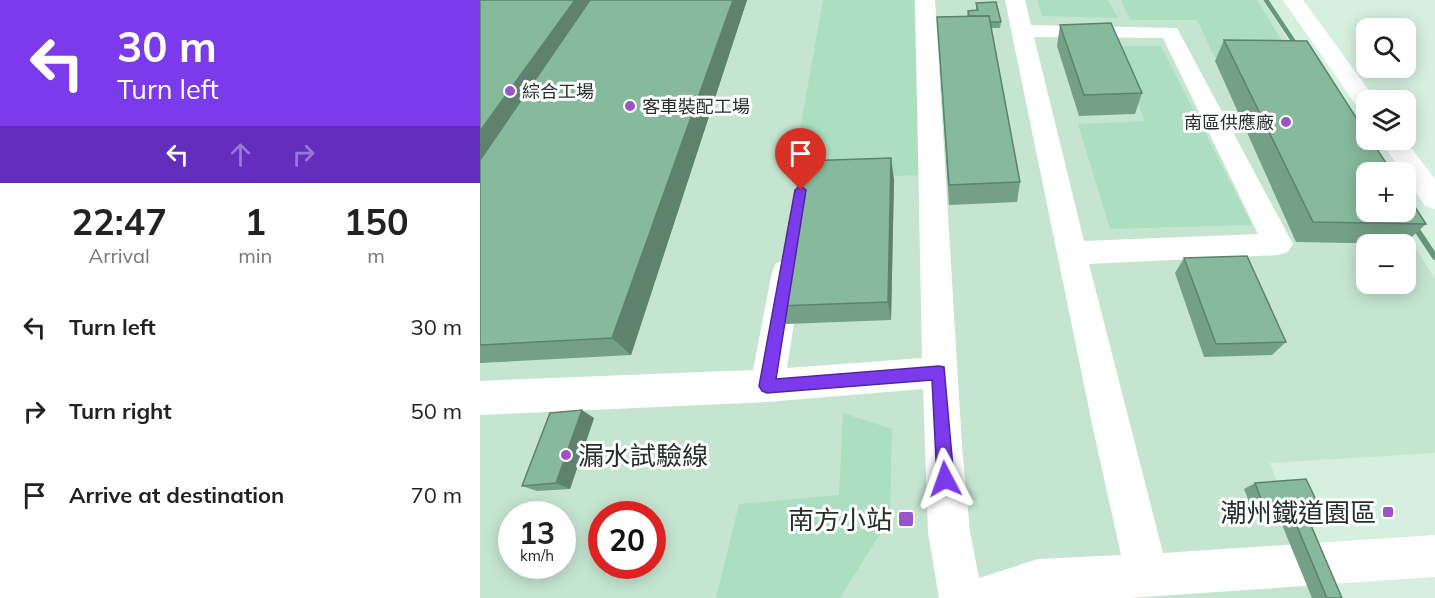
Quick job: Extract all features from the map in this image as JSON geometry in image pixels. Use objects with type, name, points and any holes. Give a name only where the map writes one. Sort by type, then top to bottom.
[{"type":"street","points":[[925,0],[939,372],[948,523],[961,598]]},
{"type":"street","points":[[1015,0],[1112,433],[1147,575]]},
{"type":"street","points":[[1293,0],[1357,90]]},
{"type":"street","points":[[1023,31],[1170,32],[1278,244],[1073,253]]},
{"type":"street","points":[[1399,150],[1435,199]]},
{"type":"street","points":[[767,386],[791,248]]},
{"type":"street","points":[[480,398],[767,386],[939,372]]},
{"type":"street","points":[[983,598],[1038,581],[1435,556]]},
{"type":"shaded area","points":[[480,0],[1263,0],[1363,162],[1356,162],[1356,222],[1399,222],[1407,234],[1356,234],[1356,294],[1416,294],[1416,249],[1435,279],[1435,453],[1270,463],[1323,598],[480,598]]},
{"type":"shaded area","points":[[823,0],[914,0],[919,175],[791,180]]},
{"type":"shaded area","points":[[1037,0],[1108,0],[1118,18],[1042,16]]},
{"type":"shaded area","points":[[1121,0],[1257,0],[1293,59],[1215,58],[1197,20],[1130,20]]},
{"type":"shaded area","points":[[1116,46],[1161,46],[1252,225],[1110,229],[1078,124],[1145,121]]},
{"type":"shaded area","points":[[843,413],[892,429],[890,518],[840,598],[716,598],[739,504],[839,495]]},
{"type":"building","points":[[480,0],[575,0],[480,131]]},
{"type":"building","name":"客車裝配工場","points":[[590,0],[733,0],[612,338],[480,345],[480,160]]},
{"type":"building","points":[[996,2],[1001,22],[990,22],[989,16],[969,16],[968,11],[978,10],[976,3]]},
{"type":"building","points":[[989,16],[1020,182],[949,185],[937,17]]},
{"type":"building","points":[[1111,23],[1142,93],[1084,95],[1060,25]]},
{"type":"building","name":"南區供應廠","points":[[1224,40],[1307,41],[1356,117],[1356,150],[1378,150],[1385,162],[1356,162],[1356,222],[1416,222],[1416,208],[1426,224],[1313,222]]},
{"type":"building","points":[[891,158],[888,302],[776,306],[802,161]]},
{"type":"building","points":[[1247,256],[1286,342],[1216,344],[1184,258]]},
{"type":"building","points":[[582,410],[556,483],[522,486],[550,413]]},
{"type":"building","points":[[1306,479],[1316,500],[1301,502],[1342,598],[1327,598],[1288,505],[1264,507],[1255,483]]},
{"type":"waterway","points":[[1266,0],[1298,48]]},
{"type":"waterway","points":[[1412,222],[1435,257]]},
{"type":"place","name":"綜合工場","points":[[510,91]]},
{"type":"place","name":"客車裝配工場","points":[[630,106]]},
{"type":"place","name":"南區供應廠","points":[[1286,122]]},
{"type":"place","name":"漏水試驗線","points":[[566,455]]},
{"type":"place","name":"潮州鐵道園區","points":[[1388,512]]},
{"type":"place","name":"南方小站","points":[[906,519]]},
{"type":"route","points":[[801,190],[767,386],[939,372],[945,479]]}]
